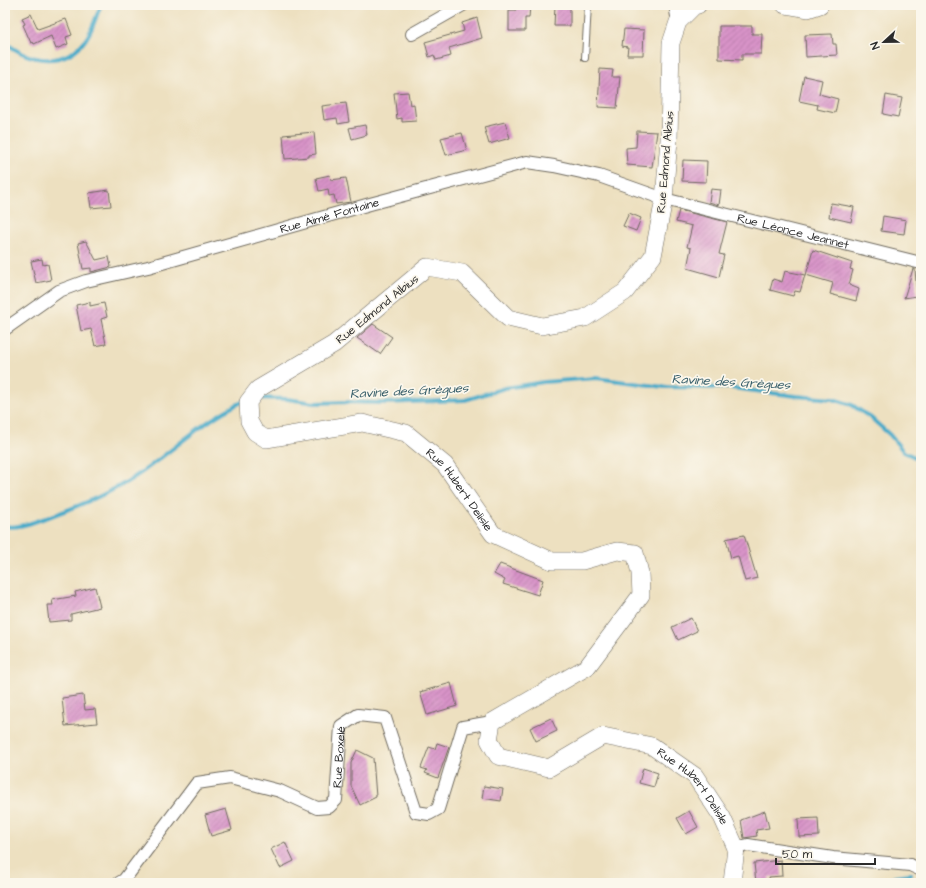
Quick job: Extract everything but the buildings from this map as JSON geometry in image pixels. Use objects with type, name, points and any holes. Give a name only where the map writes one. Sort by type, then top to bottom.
[{"type":"main road","name":"Rue Edmond Albius","points":[[266,438],[255,432],[249,421],[248,402],[258,389],[334,344],[427,267],[462,273],[508,318],[542,326],[585,318],[626,292],[652,256],[664,199],[669,140],[671,43],[678,22],[694,6],[698,5]]},
{"type":"main road","points":[[785,5],[808,9],[820,5]]},
{"type":"main road","name":"Rue Hubert Delisle","points":[[266,438],[362,423],[406,433],[445,464],[493,534],[552,561],[582,562],[617,551],[635,553],[640,573],[641,595],[587,667],[492,722],[489,740],[498,756],[549,768],[603,736],[652,746],[695,776],[722,817],[736,848]]},
{"type":"main road","points":[[732,883],[736,848]]},
{"type":"street","points":[[412,34],[463,5]]},
{"type":"street","points":[[675,5],[678,22]]},
{"type":"street","name":"Rue Aimé Fontaine","points":[[5,329],[59,291],[86,281],[148,267],[370,204],[527,162],[554,166],[599,176],[664,199]]},
{"type":"street","name":"Rue Léonce Jeannet","points":[[664,199],[921,263]]},
{"type":"street","name":"Rue Boxelé","points":[[119,883],[124,880],[197,784],[230,778],[280,791],[317,808],[329,807],[336,800],[341,726],[358,715],[385,718],[416,812],[429,814],[438,809],[463,727],[492,722]]},
{"type":"street","points":[[736,848],[748,845],[833,858],[910,865],[921,870]]},
{"type":"lane","points":[[585,58],[588,5]]},
{"type":"waterway","points":[[5,42],[15,49],[36,58],[58,58],[68,55],[78,48],[86,39],[93,27],[101,5]]},
{"type":"waterway","name":"Ravine des Grègues","points":[[256,398],[287,399],[315,403],[382,403],[465,400],[505,388],[544,382],[596,378],[664,387],[731,388],[833,399],[852,405],[871,418],[890,435],[904,452],[921,460]]},
{"type":"waterway","name":"Ravine des Grègues","points":[[5,526],[22,526],[73,508],[109,492],[155,463],[203,425],[244,401]]},
{"type":"waterway","points":[[885,883],[895,876],[911,874]]}]
